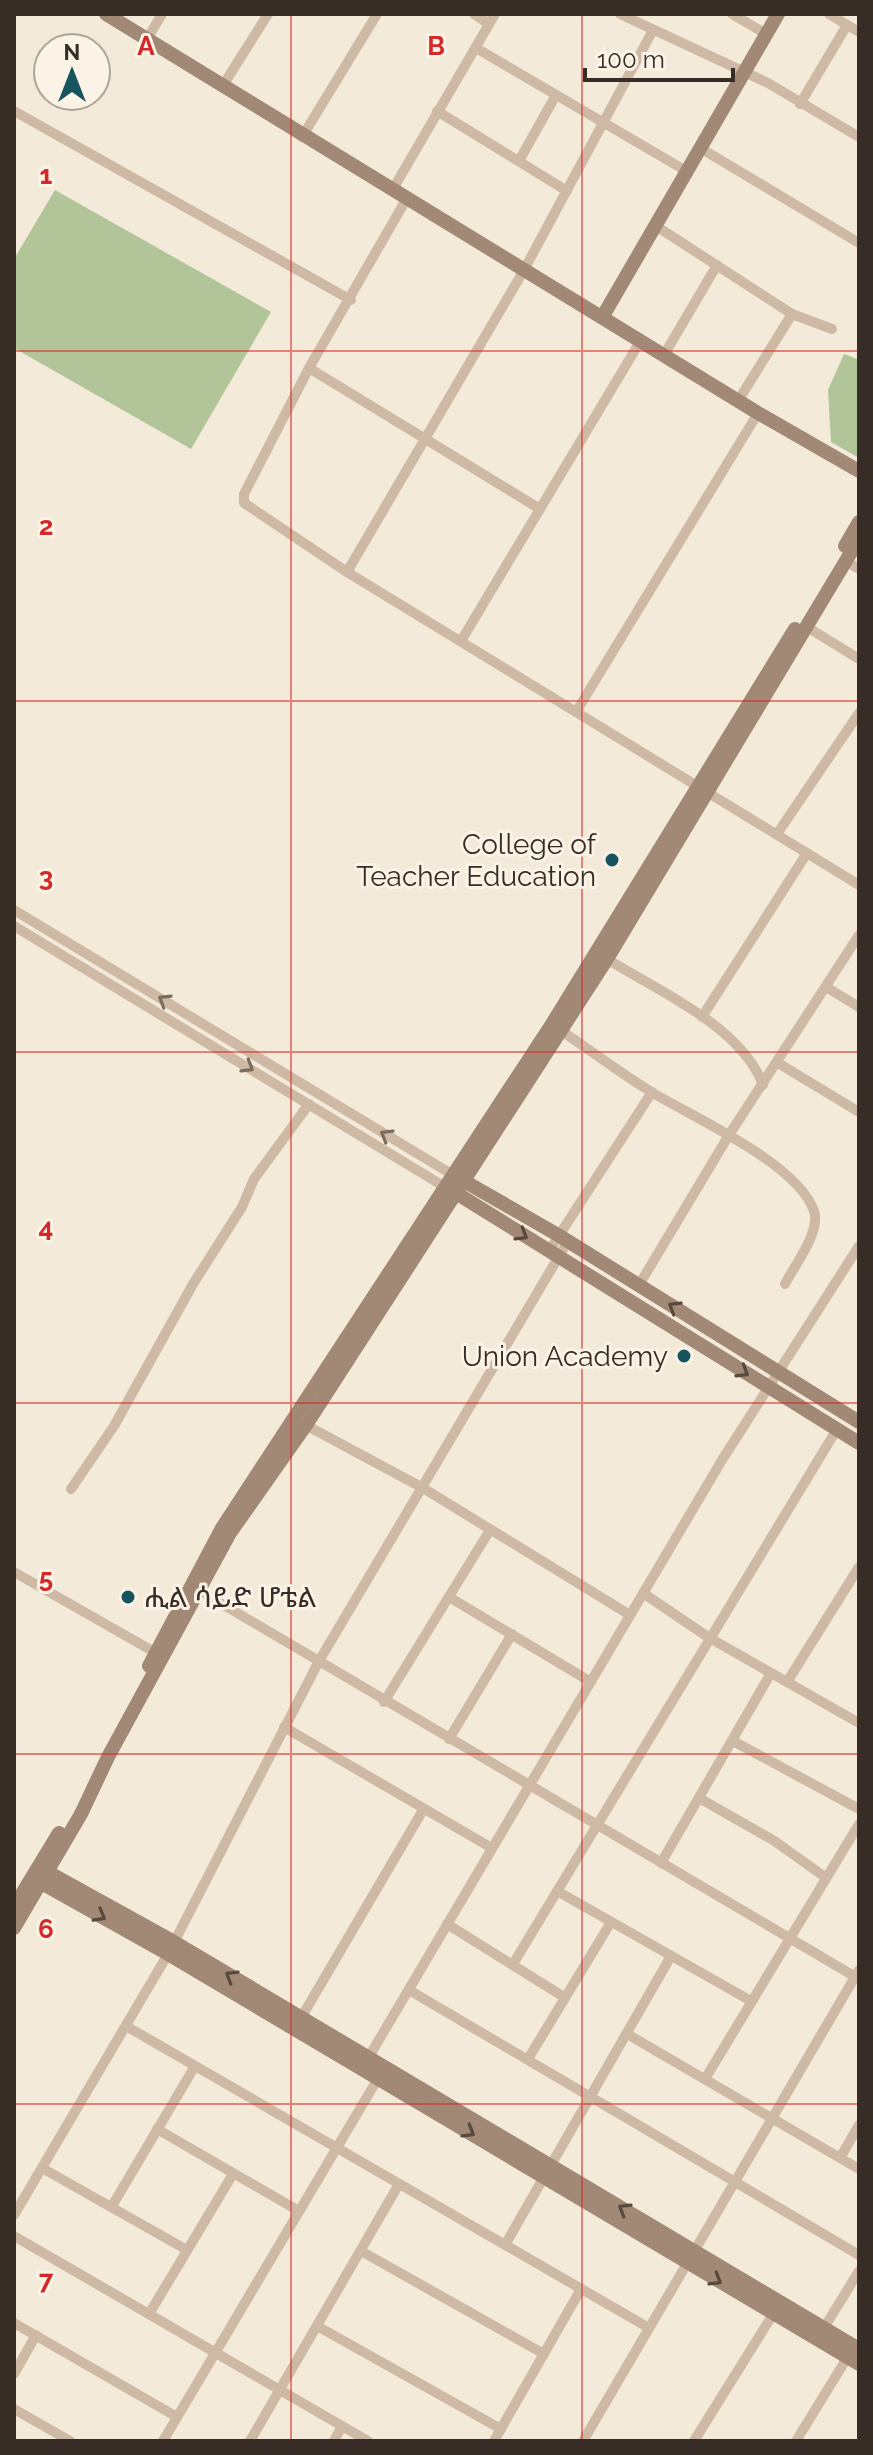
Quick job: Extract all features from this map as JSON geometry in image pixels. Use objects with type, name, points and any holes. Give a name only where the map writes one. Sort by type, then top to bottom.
[{"type":"main road","points":[[106,14],[302,137],[859,471]]},
{"type":"main road","points":[[603,316],[778,14]]},
{"type":"main road","points":[[703,791],[859,522]]},
{"type":"main road","points":[[14,1907],[40,1875],[230,1533],[557,1028],[859,539]]},
{"type":"main road","points":[[455,1184],[563,1238],[857,1417]]},
{"type":"main road","points":[[455,1184],[554,1254],[859,1443]]},
{"type":"main road","points":[[14,1928],[222,1528],[301,1422]]},
{"type":"main road","points":[[40,1875],[301,2018],[365,2063]]},
{"type":"main road","points":[[171,1948],[855,2357]]},
{"type":"main road","points":[[777,2308],[824,2328],[855,2357]]},
{"type":"street","points":[[147,39],[162,14]]},
{"type":"street","points":[[222,87],[268,14]]},
{"type":"street","points":[[302,137],[377,14]]},
{"type":"street","points":[[393,189],[492,19],[474,14]]},
{"type":"street","points":[[620,14],[745,73],[859,137]]},
{"type":"street","points":[[732,14],[766,34]]},
{"type":"street","points":[[829,14],[859,32]]},
{"type":"street","points":[[800,104],[847,25]]},
{"type":"street","points":[[347,572],[422,438],[524,270],[602,119],[653,30]]},
{"type":"street","points":[[476,48],[688,172]]},
{"type":"street","points":[[520,159],[556,95]]},
{"type":"street","points":[[14,111],[351,300]]},
{"type":"street","points":[[437,111],[520,159],[567,191]]},
{"type":"street","points":[[702,149],[859,243]]},
{"type":"street","points":[[407,198],[351,300],[309,368],[243,498],[248,509],[859,885]]},
{"type":"street","points":[[656,226],[792,314],[832,329]]},
{"type":"street","points":[[664,355],[717,265]]},
{"type":"street","points":[[738,401],[792,314]]},
{"type":"street","points":[[461,641],[641,340]]},
{"type":"street","points":[[309,368],[540,509]]},
{"type":"street","points":[[576,712],[758,413]]},
{"type":"street","points":[[846,561],[859,569]]},
{"type":"street","points":[[807,627],[859,659]]},
{"type":"street","points":[[777,834],[859,713]]},
{"type":"street","points":[[702,1017],[807,853]]},
{"type":"street","points":[[14,910],[455,1184]]},
{"type":"street","points":[[14,926],[309,1104],[455,1184]]},
{"type":"street","points":[[639,1285],[729,1135],[859,935]]},
{"type":"street","points":[[602,956],[702,1017],[742,1049],[754,1064],[763,1085]]},
{"type":"street","points":[[826,987],[859,1007]]},
{"type":"street","points":[[557,1028],[652,1092],[767,1159],[813,1210],[809,1237],[785,1284]]},
{"type":"street","points":[[778,1063],[859,1112]]},
{"type":"street","points":[[14,2215],[171,1948],[319,1661],[423,1488],[563,1238],[652,1092]]},
{"type":"street","points":[[71,1489],[114,1426],[193,1284],[242,1207],[254,1179],[309,1104]]},
{"type":"street","points":[[365,2063],[643,1593],[768,1387],[859,1246]]},
{"type":"street","points":[[301,1422],[423,1488],[630,1615]]},
{"type":"street","points":[[513,1964],[708,1637],[837,1429]]},
{"type":"street","points":[[384,1702],[490,1530]]},
{"type":"street","points":[[787,1682],[859,1567]]},
{"type":"street","points":[[14,1572],[156,1653]]},
{"type":"street","points":[[200,1591],[384,1702],[858,1975],[583,2441]]},
{"type":"street","points":[[643,1593],[708,1637],[859,1723]]},
{"type":"street","points":[[449,1597],[591,1682]]},
{"type":"street","points":[[449,1739],[512,1634]]},
{"type":"street","points":[[661,1863],[771,1673]]},
{"type":"street","points":[[284,1727],[490,1847]]},
{"type":"street","points":[[733,1741],[859,1809]]},
{"type":"street","points":[[699,1798],[773,1840],[825,1877]]},
{"type":"street","points":[[301,2018],[423,1810]]},
{"type":"street","points":[[705,2079],[859,1824]]},
{"type":"street","points":[[557,1891],[751,2001]]},
{"type":"street","points":[[528,2059],[611,1922]]},
{"type":"street","points":[[447,1924],[564,1997]]},
{"type":"street","points":[[505,2245],[671,1956]]},
{"type":"street","points":[[409,1990],[859,2255]]},
{"type":"street","points":[[126,2026],[649,2328]]},
{"type":"street","points":[[627,2034],[859,2169]]},
{"type":"street","points":[[112,2206],[195,2066]]},
{"type":"street","points":[[163,2441],[381,2073]]},
{"type":"street","points":[[840,2158],[859,2125]]},
{"type":"street","points":[[157,2129],[299,2211]]},
{"type":"street","points":[[42,2168],[187,2250]]},
{"type":"street","points":[[149,2314],[233,2174]]},
{"type":"street","points":[[250,2441],[399,2184]]},
{"type":"street","points":[[14,2236],[368,2441]]},
{"type":"street","points":[[361,2251],[544,2354]]},
{"type":"street","points":[[824,2328],[859,2271]]},
{"type":"street","points":[[494,2441],[581,2289]]},
{"type":"street","points":[[694,2441],[777,2308]]},
{"type":"street","points":[[14,2323],[177,2417]]},
{"type":"street","points":[[317,2326],[501,2429]]},
{"type":"street","points":[[14,2374],[36,2335]]},
{"type":"street","points":[[796,2441],[855,2357]]},
{"type":"street","points":[[14,2409],[70,2441]]},
{"type":"street","points":[[334,2441],[342,2426]]},
{"type":"green space","points":[[55,190],[271,312],[191,449],[14,348],[14,259]]},
{"type":"green space","points":[[844,354],[857,359],[859,356],[859,458],[831,442],[828,390]]},
{"type":"place","name":"College of Teacher Education","points":[[612,860]]},
{"type":"place","name":"Union Academy","points":[[684,1356]]},
{"type":"place","name":"ሒል ሳይድ ሆቴል","points":[[128,1597]]}]
